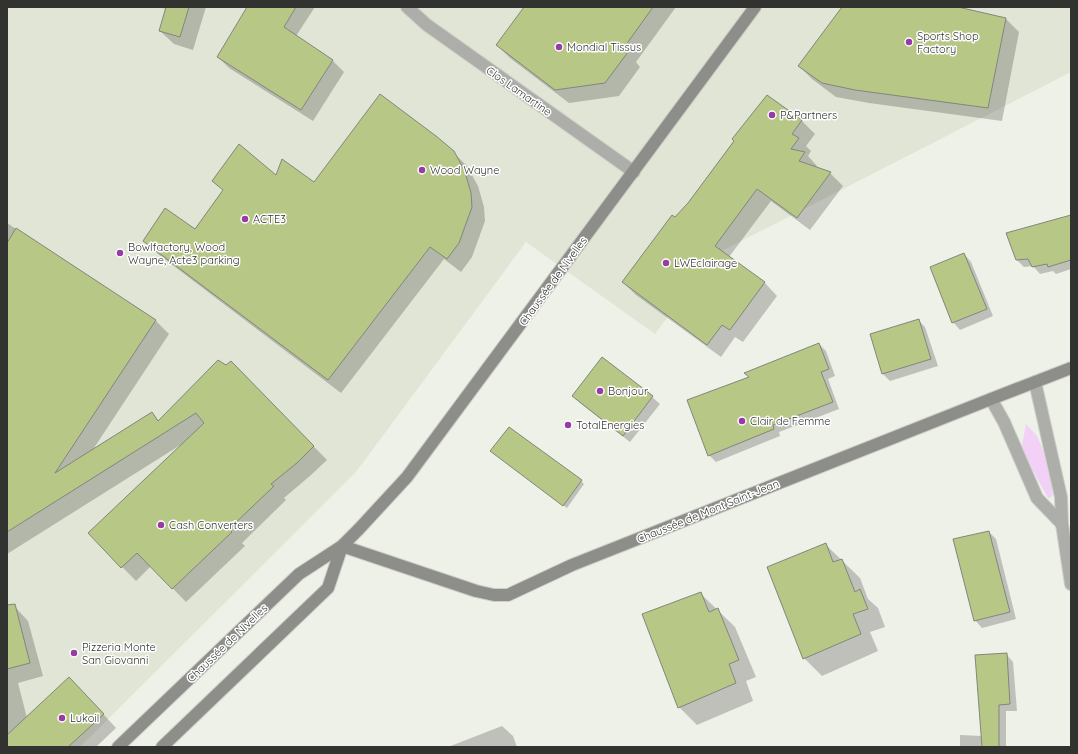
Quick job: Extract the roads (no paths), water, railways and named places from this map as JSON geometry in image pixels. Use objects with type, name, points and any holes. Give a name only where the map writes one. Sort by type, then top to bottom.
[{"type":"main road","name":"Chaussée de Nivelles","points":[[118,747],[299,574],[342,546],[360,529],[407,477],[755,7]]},
{"type":"main road","name":"Chaussée de Mont Saint-Jean","points":[[342,546],[476,591],[494,594],[508,594],[572,565],[1071,368]]},
{"type":"main road","name":"Chaussée de Nivelles","points":[[162,747],[328,588],[342,546]]},
{"type":"street","name":"Clos Lamartine","points":[[407,7],[427,25],[634,172]]},
{"type":"street","points":[[1035,382],[1061,497],[1062,524],[1071,584]]},
{"type":"street","points":[[990,399],[1004,422],[1037,498],[1062,524]]},
{"type":"place","name":"Sports Shop Factory","points":[[909,42]]},
{"type":"place","name":"Mondial Tissus","points":[[559,47]]},
{"type":"place","name":"P&Partners","points":[[772,115]]},
{"type":"place","name":"Wood Wayne","points":[[422,170]]},
{"type":"place","name":"ACTE3","points":[[245,219]]},
{"type":"place","name":"Bowlfactory, Wood Wayne, Acte3 parking","points":[[120,253]]},
{"type":"place","name":"LWEclairage","points":[[666,263]]},
{"type":"place","name":"Bonjour","points":[[600,391]]},
{"type":"place","name":"Clair de Femme","points":[[742,421]]},
{"type":"place","name":"TotalEnergies","points":[[568,425]]},
{"type":"place","name":"Cash Converters","points":[[161,525]]},
{"type":"place","name":"Pizzeria Monte San Giovanni","points":[[74,653]]},
{"type":"place","name":"Lukoil","points":[[62,718]]}]
